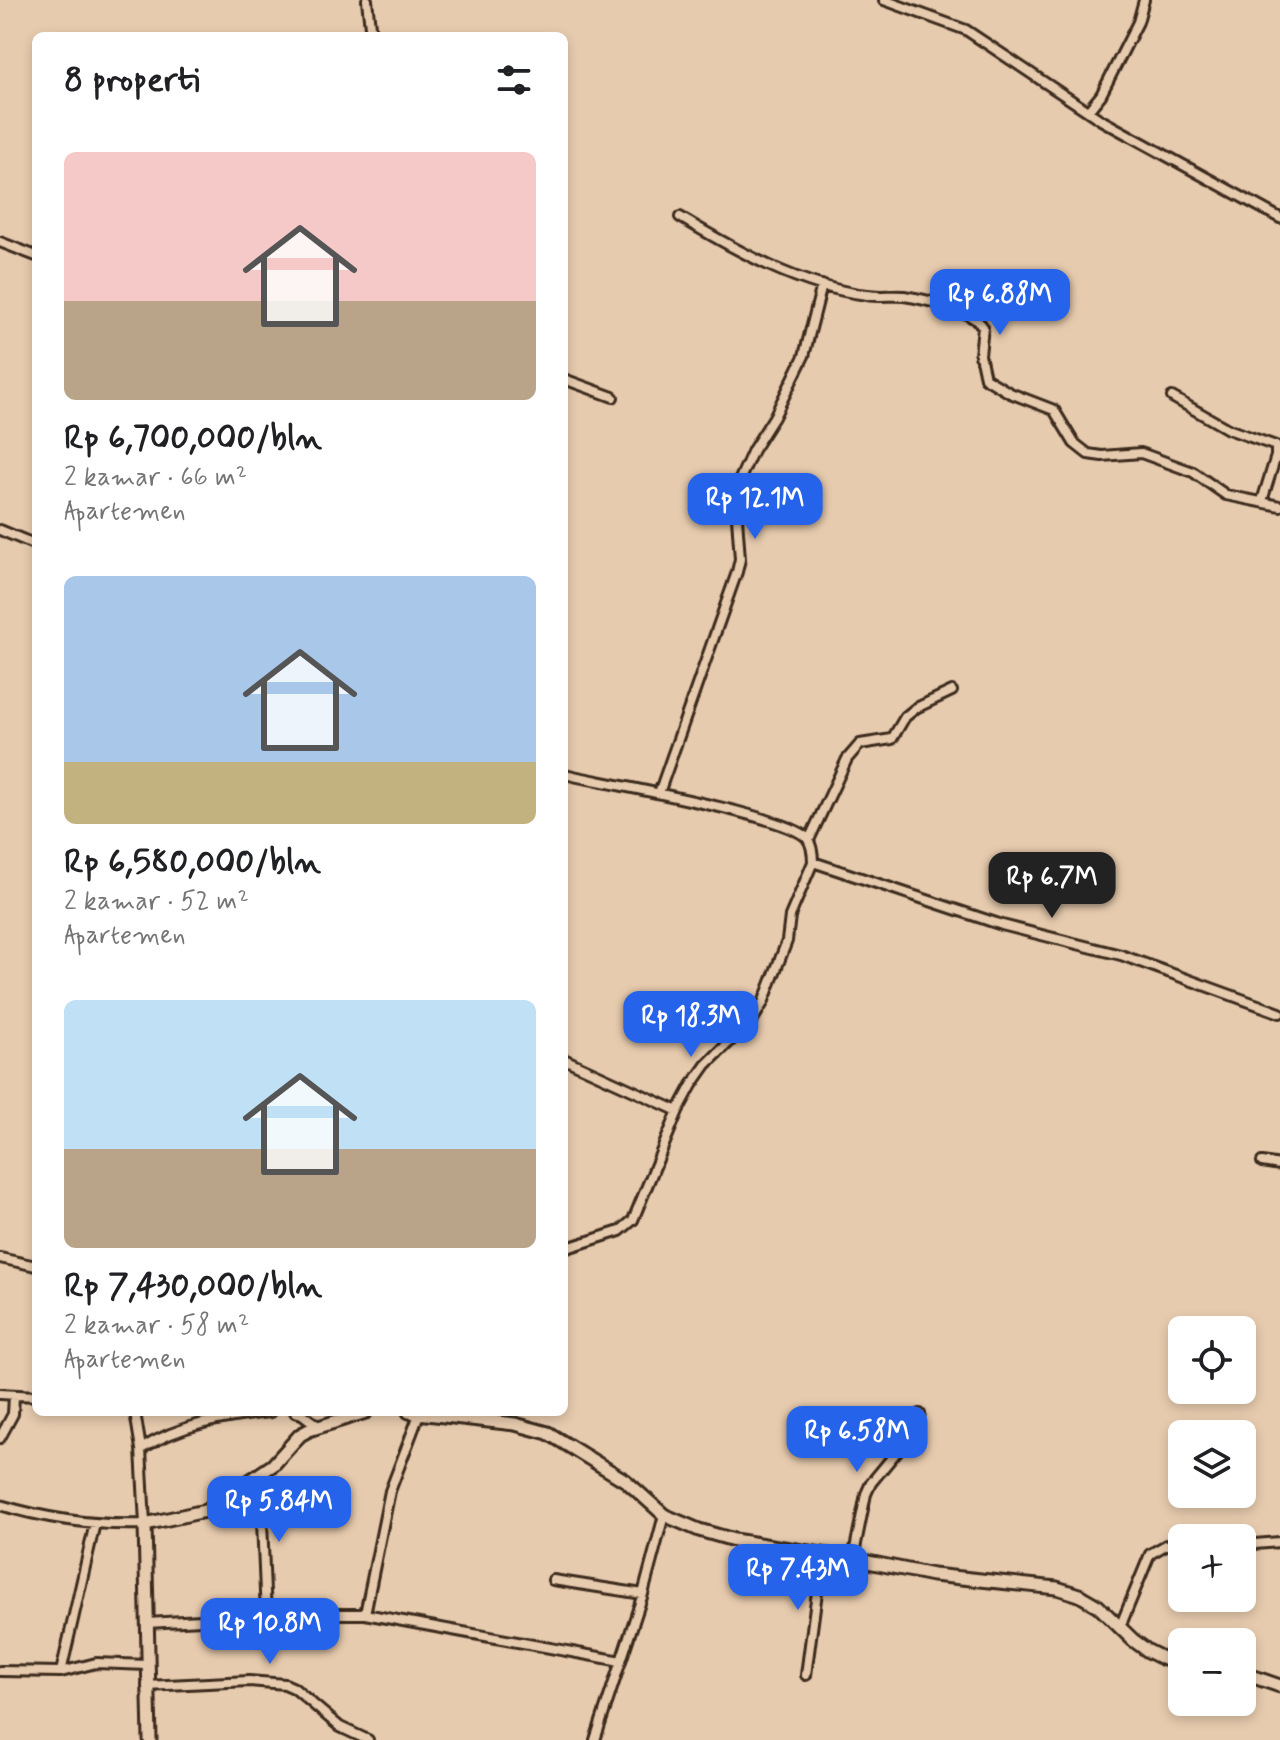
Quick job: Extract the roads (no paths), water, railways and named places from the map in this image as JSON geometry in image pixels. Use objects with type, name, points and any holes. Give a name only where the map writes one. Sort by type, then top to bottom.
[{"type":"street","points":[[367,0],[371,32]]},
{"type":"street","points":[[884,0],[966,30],[1088,111],[1280,218]]},
{"type":"street","points":[[1088,111],[1101,95],[1138,22],[1144,0]]},
{"type":"street","points":[[680,217],[788,274],[866,295],[924,300],[971,316],[981,323],[984,330],[980,355],[985,378],[1010,393],[1054,410],[1074,443],[1088,454],[1141,453],[1193,472],[1226,495],[1280,506]]},
{"type":"street","points":[[0,242],[32,254]]},
{"type":"street","points":[[659,793],[737,572],[740,559],[735,490],[804,356],[822,285]]},
{"type":"street","points":[[568,380],[613,397]]},
{"type":"street","points":[[1172,397],[1228,429],[1276,446],[1276,456],[1262,501]]},
{"type":"street","points":[[0,530],[32,543]]},
{"type":"street","points":[[568,1248],[620,1231],[633,1220],[678,1111],[706,1065],[758,1012],[787,941],[790,916],[813,862],[809,840],[847,759],[860,744],[892,739],[905,717],[916,708],[952,691]]},
{"type":"street","points":[[568,775],[659,793],[764,820],[800,833],[809,840]]},
{"type":"street","points":[[813,862],[1002,925],[1121,955],[1280,1013]]},
{"type":"street","points":[[568,1061],[678,1111]]},
{"type":"street","points":[[1262,1162],[1280,1165]]},
{"type":"street","points":[[0,1258],[32,1265]]},
{"type":"street","points":[[0,1394],[32,1396]]},
{"type":"street","points":[[0,1438],[13,1414],[14,1396]]},
{"type":"street","points":[[853,1559],[871,1483],[904,1443],[920,1414]]},
{"type":"street","points":[[136,1416],[141,1449],[145,1524],[150,1740]]},
{"type":"street","points":[[141,1449],[179,1430],[204,1422],[244,1416]]},
{"type":"street","points":[[305,1416],[318,1426]]},
{"type":"street","points":[[0,1505],[43,1516],[95,1523],[145,1524],[205,1511],[273,1465],[300,1435],[350,1416]]},
{"type":"street","points":[[365,1614],[390,1491],[415,1416]]},
{"type":"street","points":[[443,1416],[515,1424],[548,1433],[626,1481],[664,1515],[684,1525],[734,1540],[933,1575],[1057,1588],[1079,1595],[1098,1606],[1148,1651],[1168,1660]]},
{"type":"street","points":[[260,1474],[266,1616]]},
{"type":"street","points":[[595,1740],[643,1594],[664,1515]]},
{"type":"street","points":[[61,1672],[95,1523]]},
{"type":"street","points":[[1256,1544],[1280,1542]]},
{"type":"street","points":[[1120,1627],[1150,1554],[1168,1545]]},
{"type":"street","points":[[806,1675],[822,1554]]},
{"type":"street","points":[[553,1580],[643,1594]]},
{"type":"street","points":[[147,1623],[365,1614],[621,1661]]},
{"type":"street","points":[[0,1671],[61,1672],[96,1663],[147,1665]]},
{"type":"street","points":[[1256,1678],[1280,1686]]},
{"type":"street","points":[[147,1686],[249,1681],[285,1684],[340,1727],[368,1740]]}]
